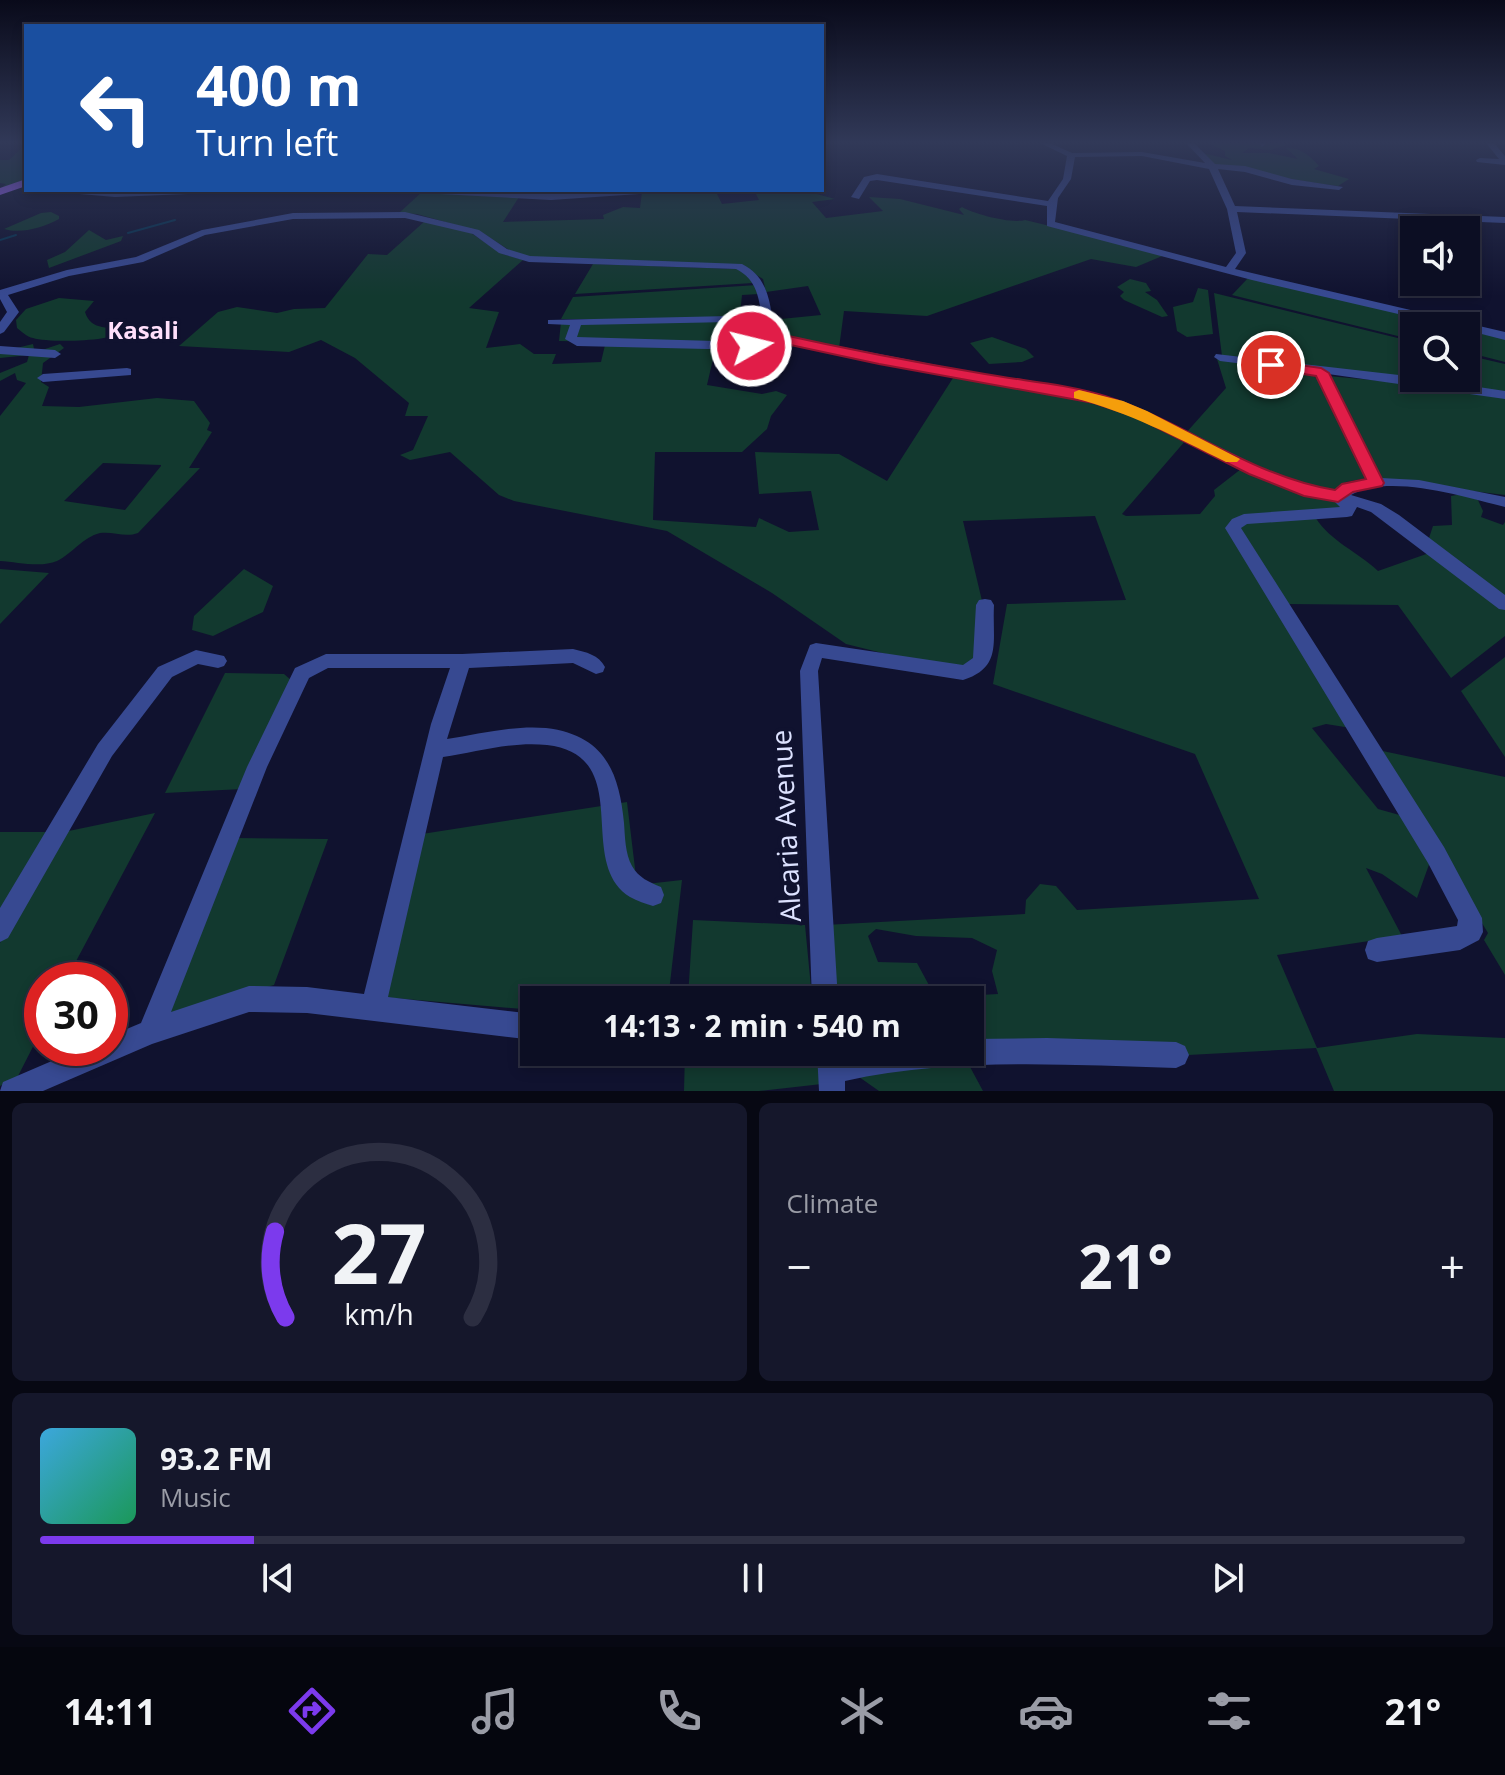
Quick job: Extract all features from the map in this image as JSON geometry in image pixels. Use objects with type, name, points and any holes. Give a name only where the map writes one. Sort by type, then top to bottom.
[{"type":"street","points":[[494,194],[551,197],[596,194]]},
{"type":"street","points":[[987,194],[1052,204]]},
{"type":"street","points":[[1058,194],[1052,204],[1050,224],[1229,271],[1406,312]]},
{"type":"street","points":[[1225,194],[1232,209],[1241,253],[1229,271]]},
{"type":"street","points":[[1232,209],[1505,220]]},
{"type":"street","points":[[0,294],[67,273],[139,260],[195,235],[230,227],[293,216],[398,215],[476,232],[503,251],[529,259],[738,266],[756,276],[761,283],[770,336]]},
{"type":"street","points":[[0,294],[8,300],[13,312],[0,330]]},
{"type":"street","points":[[552,322],[731,319],[765,308]]},
{"type":"street","points":[[577,321],[571,339],[581,343],[751,346],[770,336],[1118,404],[1255,470],[1310,492],[1338,496],[1376,508],[1505,604]]},
{"type":"street","points":[[1480,330],[1505,336]]},
{"type":"street","points":[[0,350],[55,354]]},
{"type":"street","points":[[1220,357],[1321,373],[1445,385],[1505,395]]},
{"type":"street","points":[[43,378],[127,372]]},
{"type":"street","points":[[1321,373],[1376,483]]},
{"type":"street","points":[[1338,496],[1348,488],[1376,483],[1421,485],[1505,502]]},
{"type":"street","points":[[1338,496],[1350,508],[1347,512],[1244,519],[1233,528],[1436,855],[1470,918],[1471,932],[1460,938],[1377,950]]},
{"type":"street","name":"Alcaria Avenue","points":[[824,986],[809,671],[816,650],[963,673],[974,669],[982,661],[985,605]]},
{"type":"street","points":[[150,1032],[257,767],[302,673],[326,661],[462,661],[573,656],[585,659],[596,667]]},
{"type":"street","points":[[0,930],[105,750],[165,672],[196,657],[218,661]]},
{"type":"street","points":[[373,1007],[435,749],[462,661]]},
{"type":"street","points":[[435,749],[547,736],[568,741],[589,752],[605,771],[621,868],[636,888],[653,895]]},
{"type":"street","points":[[12,1091],[150,1032],[249,999],[307,1000],[520,1025]]},
{"type":"street","points":[[831,1071],[939,1054],[1037,1051],[1176,1055]]},
{"type":"green space","points":[[420,194],[519,197],[503,222],[604,219],[603,215],[623,207],[640,208],[642,194],[717,194],[722,204],[759,200],[756,194],[816,194],[835,199],[812,202],[826,218],[883,211],[869,197],[900,199],[964,215],[959,209],[962,207],[993,218],[1025,220],[1167,254],[1136,267],[1091,259],[927,316],[844,311],[839,348],[777,335],[771,320],[821,315],[808,286],[766,292],[763,279],[740,265],[547,259],[517,255],[481,232],[417,214],[399,213]]},
{"type":"green space","points":[[51,212],[59,219],[32,229],[4,229],[41,213]]},
{"type":"green space","points":[[425,221],[471,233],[503,254],[523,260],[469,308],[499,312],[486,348],[520,344],[534,354],[556,354],[552,364],[601,362],[605,345],[716,346],[707,385],[762,394],[776,391],[787,395],[771,416],[767,429],[742,452],[655,452],[653,520],[756,527],[759,518],[789,532],[819,530],[811,491],[759,494],[755,452],[839,454],[887,481],[953,378],[958,376],[1119,406],[1186,440],[1122,514],[1126,516],[1200,514],[1215,496],[1214,490],[1241,469],[1298,491],[1334,500],[1342,509],[1231,521],[1351,728],[1326,724],[1312,728],[1378,809],[1403,816],[1431,859],[1417,898],[1382,874],[1366,868],[1402,936],[1277,955],[1317,1048],[1417,1034],[1505,1038],[1505,1091],[1334,1091],[1316,1048],[1151,1057],[986,1045],[984,995],[998,994],[992,971],[997,950],[972,938],[916,936],[876,929],[868,936],[878,962],[917,963],[929,986],[829,986],[825,925],[1025,914],[1026,900],[1040,884],[1056,886],[1077,910],[1259,899],[1195,754],[993,684],[1007,604],[1126,600],[1095,516],[963,521],[983,605],[977,656],[955,671],[846,644],[772,593],[667,531],[514,501],[499,495],[450,452],[410,460],[400,455],[413,450],[428,416],[405,416],[409,403],[355,358],[321,340],[289,352],[179,346],[218,312],[237,307],[277,313],[325,308],[368,254],[387,255]]},
{"type":"green space","points":[[89,230],[106,240],[123,236],[121,241],[49,268],[47,260],[65,252]]},
{"type":"green space","points":[[593,264],[737,269],[748,273],[753,283],[575,294]]},
{"type":"green space","points":[[1249,277],[1400,312],[1400,337],[1232,295]]},
{"type":"green space","points":[[1130,279],[1146,283],[1151,291],[1145,292],[1157,300],[1168,316],[1162,317],[1124,300],[1120,296],[1124,292],[1117,287]]},
{"type":"green space","points":[[757,285],[759,294],[742,295],[740,315],[728,321],[761,313],[767,336],[748,344],[559,341],[561,322],[594,319],[561,319],[573,297]]},
{"type":"green space","points":[[1198,288],[1208,290],[1213,334],[1187,337],[1177,331],[1173,307],[1193,302]]},
{"type":"green space","points":[[1214,293],[1400,339],[1400,379],[1222,356]]},
{"type":"green space","points":[[59,298],[94,301],[85,312],[92,323],[126,330],[110,337],[67,341],[33,338],[17,328],[16,320],[26,309]]},
{"type":"green space","points":[[1480,331],[1505,337],[1505,362],[1480,356]]},
{"type":"green space","points":[[992,337],[1026,349],[1034,357],[1022,362],[989,364],[970,343]]},
{"type":"green space","points":[[33,344],[34,349],[42,350],[60,344],[64,348],[43,363],[41,382],[49,387],[42,406],[79,407],[157,398],[194,401],[210,423],[207,430],[212,432],[189,468],[200,468],[138,533],[94,535],[51,563],[0,561],[0,416],[26,383],[17,380],[15,373],[0,381],[0,373],[27,362],[29,355],[0,358],[0,352]],"holes":[[[103,463],[161,465],[125,510],[64,501]]]},
{"type":"green space","points":[[1480,358],[1505,364],[1505,392],[1480,389]]},
{"type":"green space","points":[[1217,359],[1308,372],[1323,383],[1367,478],[1346,482],[1331,492],[1312,489],[1185,434],[1226,388]]},
{"type":"green space","points":[[1328,376],[1400,383],[1400,392],[1456,394],[1480,391],[1505,396],[1505,495],[1381,480]]},
{"type":"green space","points":[[1462,494],[1478,500],[1483,511],[1481,517],[1503,525],[1505,522],[1505,598],[1471,575],[1470,568],[1428,541],[1433,526],[1452,525],[1451,496]]},
{"type":"green space","points":[[1315,517],[1336,540],[1378,571],[1432,552],[1505,607],[1505,636],[1451,678],[1398,605],[1286,604],[1240,534],[1240,526],[1250,521]]},
{"type":"green space","points":[[0,569],[49,573],[0,624]]},
{"type":"green space","points":[[244,569],[273,586],[263,612],[213,636],[192,630],[194,616]]},
{"type":"green space","points":[[1505,657],[1505,757],[1461,691]]},
{"type":"green space","points":[[225,673],[284,674],[291,680],[242,789],[165,793]]},
{"type":"green space","points":[[1378,750],[1505,777],[1505,975],[1484,940],[1488,933]]},
{"type":"green space","points":[[627,802],[637,885],[682,880],[670,986],[520,986],[520,1009],[382,997],[422,834]]},
{"type":"green space","points":[[155,813],[76,962],[24,962],[24,1064],[17,1078],[0,1086],[0,943],[64,832]]},
{"type":"green space","points":[[0,832],[48,832],[0,913]]},
{"type":"green space","points":[[234,838],[328,839],[274,985],[173,1014],[167,1011]]},
{"type":"green space","points":[[693,920],[805,925],[811,986],[689,986]]},
{"type":"green space","points":[[685,1066],[821,1066],[822,1084],[759,1091],[684,1091]]},
{"type":"green space","points":[[843,1066],[970,1066],[983,1091],[879,1091]]},
{"type":"waterway","points":[[128,233],[175,220]]},
{"type":"waterway","points":[[0,240],[16,235]]},
{"type":"slow traffic","points":[[1079,395],[1118,404],[1232,459]]},
{"type":"district","name":"Kasali","points":[[143,329]]},
{"type":"route","points":[[751,346],[770,336],[879,360],[1118,404],[1255,470],[1310,492],[1338,496],[1348,488],[1376,483],[1321,373],[1271,365]]}]
